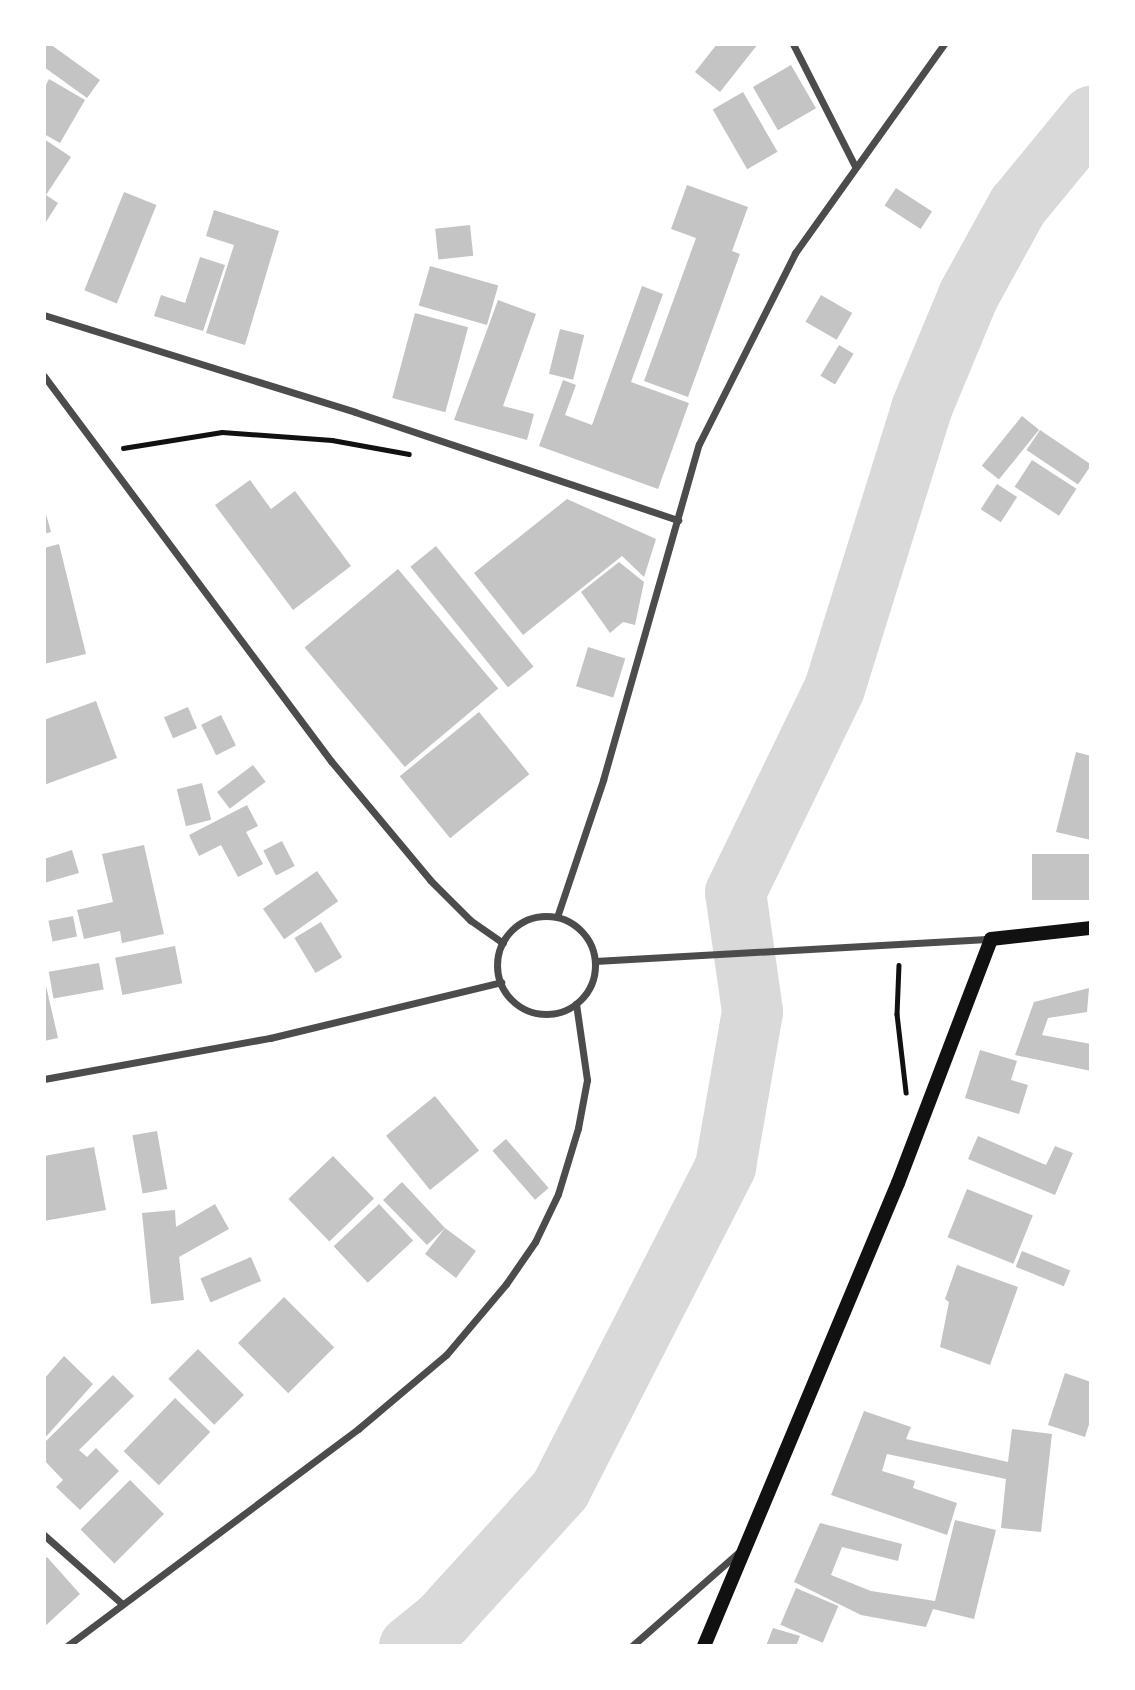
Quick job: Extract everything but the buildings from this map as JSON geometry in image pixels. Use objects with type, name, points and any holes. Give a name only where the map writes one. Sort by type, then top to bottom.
[{"type":"main road","points":[[704,1646],[740,1551],[917,1132],[991,939],[1091,928]]},
{"type":"street","points":[[793,44],[855,166]]},
{"type":"street","points":[[557,917],[603,780],[699,444],[742,352],[795,253],[944,44]]},
{"type":"street","points":[[44,315],[355,412],[678,520]]},
{"type":"street","points":[[44,376],[331,761],[430,880],[470,920],[503,943]]},
{"type":"street","points":[[557,917],[584,932],[595,961],[591,985],[576,1004],[548,1014],[533,1012],[508,995],[501,982],[497,969],[503,943],[525,920],[557,917]]},
{"type":"street","points":[[595,961],[991,939]]},
{"type":"street","points":[[44,1079],[270,1038],[501,982]]},
{"type":"street","points":[[66,1646],[358,1429],[446,1355],[506,1284],[558,1194],[578,1128],[587,1080],[576,1004]]},
{"type":"street","points":[[44,1535],[121,1603]]},
{"type":"street","points":[[632,1646],[740,1551]]},
{"type":"path","points":[[101,452],[222,432],[332,440],[415,453]]},
{"type":"path","points":[[900,943],[897,1014],[906,1093],[917,1132]]},
{"type":"waterway","points":[[409,1646],[441,1620],[560,1489],[725,1166],[752,1011],[735,892],[834,688],[921,408],[968,295],[1017,206],[1091,116]]}]
